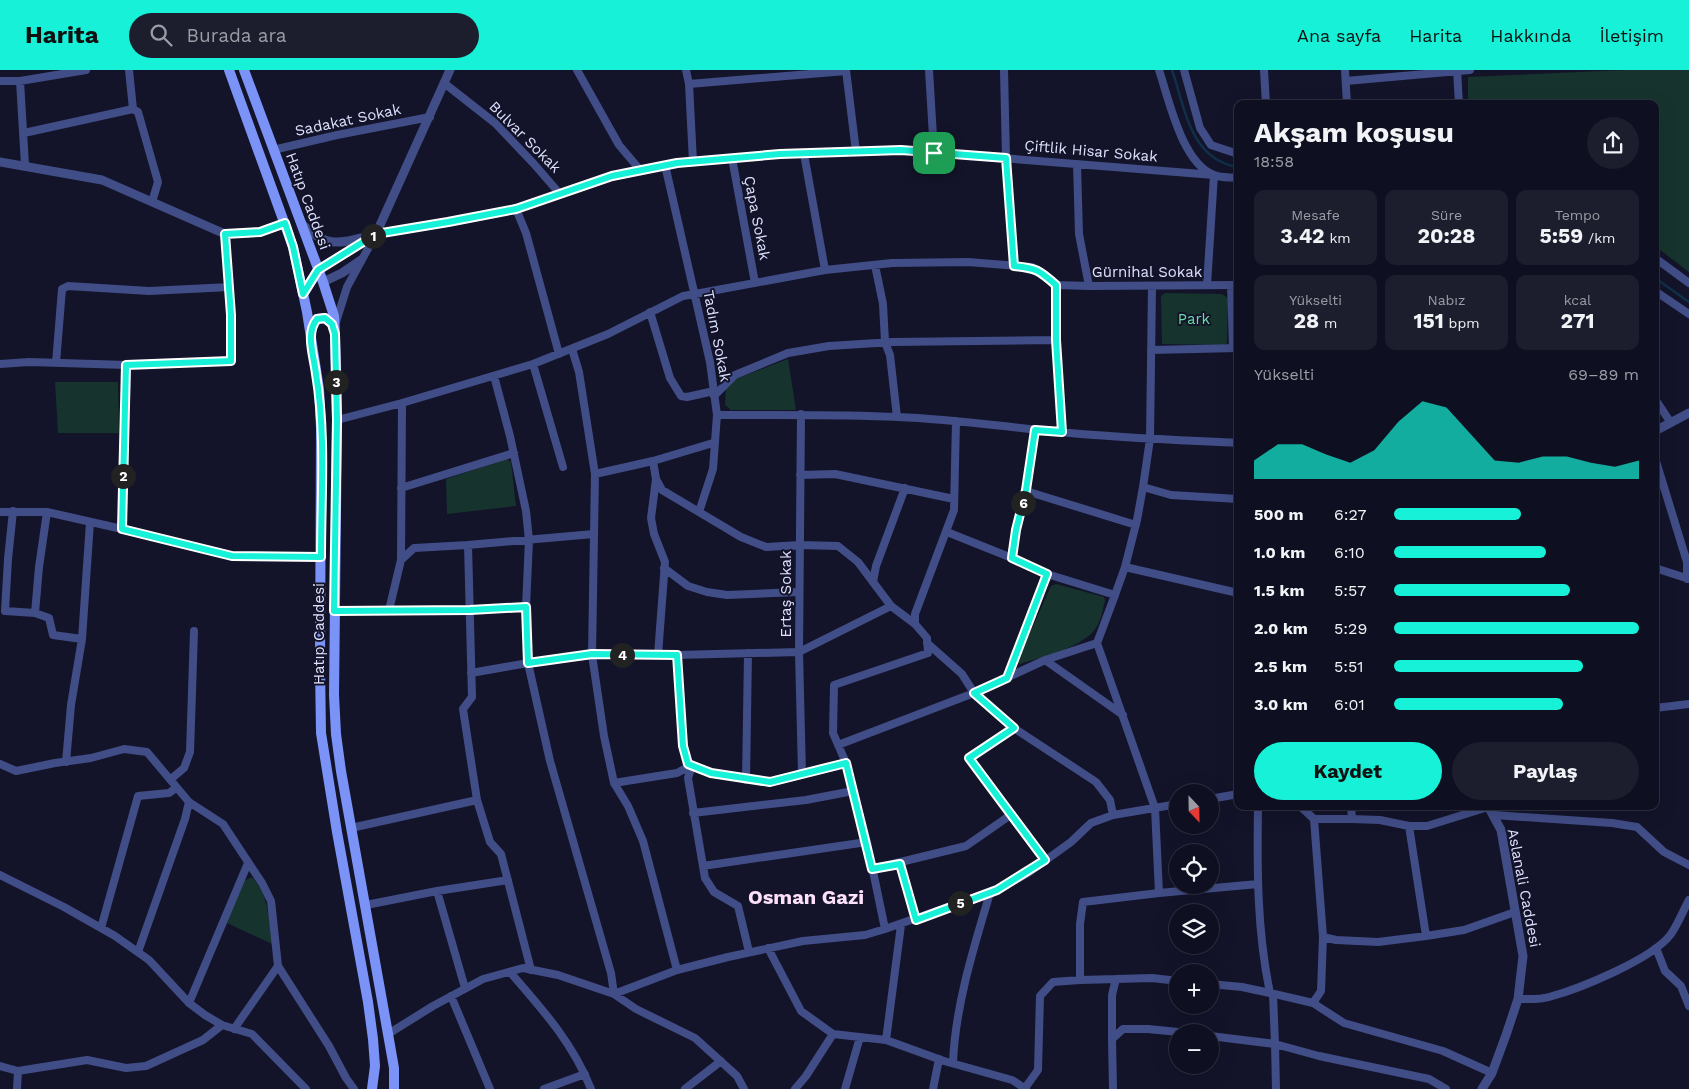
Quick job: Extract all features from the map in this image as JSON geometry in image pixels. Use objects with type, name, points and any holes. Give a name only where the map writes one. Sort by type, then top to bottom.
[{"type":"main road","name":"Hatıp Caddesi","points":[[229,70],[293,247],[319,389],[321,428],[321,733],[368,1002],[374,1048],[372,1089]]},
{"type":"main road","name":"Hatıp Caddesi","points":[[244,70],[334,316],[337,420],[334,611],[336,734],[394,1068],[394,1089]]},
{"type":"main road","points":[[303,294],[318,270]]},
{"type":"main road","points":[[310,335],[312,325],[317,319],[325,318],[335,329]]},
{"type":"street","points":[[0,81],[20,82],[86,70]]},
{"type":"street","points":[[129,70],[133,109]]},
{"type":"street","points":[[335,329],[347,287],[376,234],[450,70]]},
{"type":"street","points":[[577,70],[619,145],[641,170]]},
{"type":"street","points":[[687,70],[693,162]]},
{"type":"street","points":[[689,84],[846,70],[856,152]]},
{"type":"street","points":[[929,70],[934,153]]},
{"type":"street","points":[[1004,70],[1006,158],[1014,266]]},
{"type":"street","points":[[1159,70],[1185,147],[1196,162],[1214,175],[1207,285]]},
{"type":"street","points":[[1184,70],[1200,128],[1211,145],[1234,153]]},
{"type":"street","points":[[1264,70],[1266,100]]},
{"type":"street","points":[[1345,70],[1347,100]]},
{"type":"street","points":[[1457,70],[1460,100]]},
{"type":"street","points":[[1346,82],[1470,70]]},
{"type":"street","points":[[20,82],[25,166]]},
{"type":"street","name":"Bulvar Sokak","points":[[444,83],[495,122],[560,194]]},
{"type":"street","points":[[24,133],[133,109],[138,112],[158,182],[152,202]]},
{"type":"street","name":"Sadakat Sokak","points":[[273,150],[430,116]]},
{"type":"street","name":"Çiftlik Hisar Sokak","points":[[376,234],[516,209],[612,176],[666,165],[732,158],[901,150],[1234,178]]},
{"type":"street","points":[[804,154],[825,270]]},
{"type":"street","name":"Çapa Sokak","points":[[732,158],[755,283]]},
{"type":"street","points":[[0,162],[102,180],[225,234],[260,232],[285,223]]},
{"type":"street","points":[[1077,164],[1078,234],[1089,286]]},
{"type":"street","name":"Tadım Sokak","points":[[666,165],[710,362],[714,393],[716,415],[712,470],[698,512]]},
{"type":"street","points":[[516,209],[526,233],[559,354]]},
{"type":"street","points":[[300,222],[314,236],[327,241],[344,242],[376,234]]},
{"type":"street","points":[[0,364],[29,362],[126,365],[231,361],[230,288],[225,234]]},
{"type":"street","points":[[318,270],[376,234]]},
{"type":"street","points":[[323,282],[342,273],[361,260]]},
{"type":"street","points":[[1659,261],[1689,283]]},
{"type":"street","points":[[337,420],[402,403],[533,364],[572,349],[683,296],[825,270],[875,265],[968,262],[1032,267],[1044,274],[1056,285],[1056,340],[1062,432]]},
{"type":"street","points":[[875,265],[883,304],[885,342],[890,355],[897,417]]},
{"type":"street","name":"Gürnihal Sokak","points":[[1056,285],[1234,285]]},
{"type":"street","points":[[56,363],[62,289],[68,286],[149,291],[230,288]]},
{"type":"street","points":[[1152,286],[1150,439],[1143,487],[1126,566],[1097,643],[1155,808],[1159,893]]},
{"type":"street","points":[[1659,294],[1689,314]]},
{"type":"street","points":[[650,312],[670,378],[681,396],[687,397],[714,393],[735,375],[788,353],[829,346],[885,342],[1056,340]]},
{"type":"street","points":[[1151,350],[1234,348]]},
{"type":"street","points":[[572,349],[579,372],[595,474],[592,654],[604,736],[614,783],[628,806],[643,841],[677,970]]},
{"type":"street","points":[[533,364],[562,467]]},
{"type":"street","points":[[122,529],[126,365]]},
{"type":"street","points":[[494,376],[514,453],[526,512],[529,540],[526,607],[528,663],[550,761],[611,973],[614,994]]},
{"type":"street","points":[[389,610],[401,560],[402,403]]},
{"type":"street","points":[[1659,405],[1671,423]]},
{"type":"street","points":[[1659,428],[1689,413]]},
{"type":"street","points":[[716,415],[801,414],[897,417],[1150,439],[1234,443]]},
{"type":"street","name":"Ertaş Sokak","points":[[801,414],[799,652],[802,774]]},
{"type":"street","points":[[915,624],[915,614],[954,510],[956,421]]},
{"type":"street","points":[[1012,558],[1016,530],[1026,490],[1035,430]]},
{"type":"street","points":[[595,474],[653,461],[714,443]]},
{"type":"street","points":[[401,488],[514,453]]},
{"type":"street","points":[[653,461],[656,479],[651,518],[654,534],[665,562],[658,655]]},
{"type":"street","points":[[1659,471],[1687,562],[1688,579],[1659,569]]},
{"type":"street","points":[[800,475],[835,474],[954,499]]},
{"type":"street","points":[[656,479],[662,490],[741,537],[766,547],[800,545],[838,546],[858,562],[892,606],[915,624],[927,638],[928,653],[834,685],[833,733],[846,763],[854,791],[867,842],[885,929]]},
{"type":"street","points":[[1143,487],[1171,496],[1234,499]]},
{"type":"street","points":[[873,582],[876,566],[905,488]]},
{"type":"street","points":[[1026,490],[1136,525]]},
{"type":"street","points":[[13,511],[5,611],[35,613],[49,618],[53,635],[82,639]]},
{"type":"street","points":[[0,512],[47,512],[232,556],[321,557]]},
{"type":"street","points":[[35,613],[39,566],[47,512]]},
{"type":"street","points":[[66,762],[71,705],[82,639],[90,522]]},
{"type":"street","points":[[946,532],[1047,574],[1115,595]]},
{"type":"street","points":[[401,560],[414,548],[594,534]]},
{"type":"street","points":[[468,545],[472,697],[463,708],[477,800],[490,842],[501,854],[531,970]]},
{"type":"street","points":[[1126,566],[1234,592]]},
{"type":"street","points":[[664,568],[688,586],[707,592],[727,595],[799,592]]},
{"type":"street","points":[[1007,678],[1047,574]]},
{"type":"street","points":[[471,673],[592,654],[677,655],[799,652],[892,606]]},
{"type":"street","points":[[334,611],[470,610],[526,607]]},
{"type":"street","points":[[171,779],[184,768],[190,752],[194,631]]},
{"type":"street","points":[[928,643],[962,674],[974,693],[1014,728],[1096,782],[1110,800],[1113,815]]},
{"type":"street","points":[[838,745],[974,693],[1045,660],[1097,643]]},
{"type":"street","points":[[746,780],[748,653]]},
{"type":"street","points":[[677,655],[683,746],[688,764],[711,773],[746,780],[770,782],[846,763]]},
{"type":"street","points":[[1045,660],[1123,715]]},
{"type":"street","points":[[1659,708],[1689,704]]},
{"type":"street","points":[[1014,728],[969,758],[1045,860]]},
{"type":"street","points":[[0,764],[16,771],[90,758],[124,749],[147,752],[189,802],[223,824],[262,883],[271,901],[278,966],[354,1089]]},
{"type":"street","points":[[614,783],[677,774],[692,765]]},
{"type":"street","points":[[692,765],[688,778],[705,878],[714,892],[738,906],[749,952]]},
{"type":"street","points":[[101,928],[138,796],[170,793],[176,788]]},
{"type":"street","points":[[693,813],[806,800],[854,791]]},
{"type":"street","points":[[1219,797],[1234,795]]},
{"type":"street","points":[[351,828],[477,800]]},
{"type":"street","points":[[138,952],[185,819],[189,802]]},
{"type":"street","points":[[614,994],[677,970],[749,952],[804,941],[865,935],[916,920],[990,893],[1028,873],[1071,842],[1090,823],[1113,815],[1169,806]]},
{"type":"street","points":[[1258,810],[1258,909],[1272,993],[1276,1089]]},
{"type":"street","points":[[1304,810],[1314,819],[1323,937],[1321,991],[1313,1003]]},
{"type":"street","points":[[1351,810],[1352,819]]},
{"type":"street","points":[[1314,819],[1380,820],[1409,826],[1427,826],[1478,810]]},
{"type":"street","name":"Aslanali Caddesi","points":[[1482,1089],[1492,1073],[1518,999],[1523,956],[1501,830],[1490,810]]},
{"type":"street","points":[[872,869],[900,864],[966,846],[1012,814]]},
{"type":"street","points":[[1494,816],[1612,823],[1637,827],[1664,852],[1689,865]]},
{"type":"street","points":[[1409,826],[1426,936]]},
{"type":"street","points":[[703,866],[867,842]]},
{"type":"street","points":[[189,1003],[248,864]]},
{"type":"street","points":[[900,864],[916,920]]},
{"type":"street","points":[[0,875],[64,907],[138,952],[149,960],[189,1003],[205,1015],[222,1025],[252,1034],[306,1089]]},
{"type":"street","points":[[366,905],[508,880]]},
{"type":"street","points":[[1080,980],[1082,902],[1258,884]]},
{"type":"street","points":[[437,891],[465,988]]},
{"type":"street","points":[[953,1063],[959,1015],[976,938],[990,893]]},
{"type":"street","points":[[1518,999],[1547,998],[1620,969],[1656,948],[1671,934],[1689,900]]},
{"type":"street","points":[[1323,937],[1336,940],[1378,942],[1426,936],[1464,930],[1515,912]]},
{"type":"street","points":[[886,1040],[901,925]]},
{"type":"street","points":[[768,948],[801,1011],[833,1034],[886,1040],[939,1059],[1012,1080],[1026,1088],[1038,1070],[1040,996],[1053,982],[1152,978],[1169,980]]},
{"type":"street","points":[[1656,948],[1664,970],[1681,986],[1689,1006]]},
{"type":"street","points":[[234,1028],[278,966]]},
{"type":"street","points":[[388,1034],[483,979],[523,968],[558,975],[614,994],[636,1009],[696,1038],[737,1076],[744,1089]]},
{"type":"street","points":[[510,972],[556,1025],[585,1074],[591,1089]]},
{"type":"street","points":[[1113,1089],[1112,995],[1116,979]]},
{"type":"street","points":[[1219,985],[1242,987],[1313,1003],[1344,1023],[1443,1050],[1492,1073]]},
{"type":"street","points":[[451,996],[490,1089]]},
{"type":"street","points":[[0,1066],[18,1071],[87,1060],[126,1068],[146,1066],[202,1040],[222,1025]]},
{"type":"street","points":[[1112,1039],[1123,1029],[1169,1031]]},
{"type":"street","points":[[795,1089],[806,1076],[833,1034]]},
{"type":"street","points":[[845,1089],[860,1037]]},
{"type":"street","points":[[1219,1037],[1275,1044],[1429,1080],[1446,1089]]},
{"type":"street","points":[[933,1089],[939,1059]]},
{"type":"street","points":[[685,1089],[721,1061]]},
{"type":"street","points":[[17,1089],[18,1071]]},
{"type":"street","points":[[544,1089],[585,1074]]},
{"type":"green space","points":[[1624,70],[1689,70],[1689,272],[1659,249],[1659,100],[1468,100],[1468,77]]},
{"type":"green space","name":"Park","points":[[1165,293],[1222,294],[1228,298],[1227,343],[1224,345],[1162,344],[1161,296]]},
{"type":"green space","points":[[788,359],[796,410],[731,410],[725,405],[726,386],[736,379]]},
{"type":"green space","points":[[55,382],[118,382],[119,433],[58,433]]},
{"type":"green space","points":[[507,459],[511,462],[516,506],[447,514],[446,479]]},
{"type":"green space","points":[[1056,584],[1104,597],[1105,601],[1099,621],[1093,632],[1075,645],[1020,664],[1017,662],[1051,586]]},
{"type":"green space","points":[[252,877],[258,884],[265,900],[272,944],[227,923],[242,882]]},
{"type":"waterway","points":[[1172,70],[1186,115],[1199,143],[1209,154],[1222,162],[1234,166]]},
{"type":"waterway","points":[[1659,281],[1689,302]]},
{"type":"district","name":"Osman Gazi","points":[[806,897]]},
{"type":"route","points":[[901,150],[934,153],[1006,158],[1014,266],[1032,267],[1044,274],[1056,285],[1056,340],[1062,432],[1035,430],[1026,490],[1016,530],[1012,558],[1047,574],[1007,678],[974,693],[1014,728],[969,758],[1045,860],[1028,873],[997,890],[916,920],[900,864],[872,869],[867,842],[846,763],[770,782],[746,780],[711,773],[688,764],[683,746],[677,655],[592,654],[528,663],[526,607],[470,610],[334,611],[337,420],[335,334],[332,324],[325,318],[317,319],[312,325],[310,335],[319,389],[321,428],[321,557],[232,556],[122,529],[126,365],[231,361],[230,288],[225,234],[260,232],[285,223],[293,247],[303,294],[318,270],[376,234],[516,209],[612,176],[677,163],[780,154],[901,150]]}]
